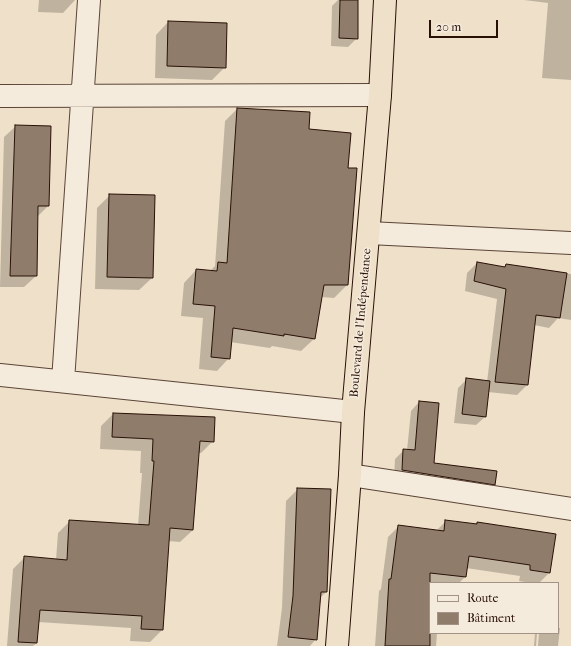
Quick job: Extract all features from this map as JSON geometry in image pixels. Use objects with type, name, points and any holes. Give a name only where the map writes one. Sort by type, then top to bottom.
[{"type":"highway","name":"Boulevard de l'Indépendance","points":[[337,646],[350,475],[353,412],[380,95],[385,0]]},
{"type":"street","points":[[63,381],[89,0]]},
{"type":"street","points":[[0,96],[380,95]]},
{"type":"street","points":[[369,233],[571,243]]},
{"type":"street","points":[[0,375],[353,412]]},
{"type":"street","points":[[350,475],[571,509]]},
{"type":"building","points":[[340,0],[358,0],[358,39],[339,38]]},
{"type":"building","points":[[168,21],[227,23],[226,68],[167,66]]},
{"type":"building","points":[[237,108],[310,112],[309,129],[351,133],[348,168],[357,168],[348,285],[324,285],[315,339],[233,328],[230,359],[211,357],[215,306],[193,304],[196,269],[217,271],[218,262],[227,263]]},
{"type":"building","points":[[15,125],[51,126],[49,206],[38,206],[37,276],[10,276]]},
{"type":"building","points":[[109,194],[155,195],[153,278],[107,277]]},
{"type":"building","points":[[477,262],[505,267],[506,264],[567,273],[560,318],[536,315],[528,385],[495,382],[506,289],[474,281]]},
{"type":"building","points":[[466,378],[490,381],[486,417],[462,414]]},
{"type":"building","points":[[419,401],[439,403],[434,463],[497,471],[495,485],[402,470],[403,449],[415,450]]},
{"type":"building","points":[[113,413],[215,417],[214,442],[200,441],[193,530],[170,528],[163,630],[141,629],[142,616],[40,610],[37,643],[18,642],[24,556],[67,560],[69,520],[149,525],[154,461],[152,461],[153,439],[112,437]]},
{"type":"building","points":[[297,488],[331,489],[327,592],[321,592],[317,640],[288,637],[293,596]]},
{"type":"building","points":[[445,520],[477,524],[477,522],[556,534],[550,573],[530,570],[530,565],[469,556],[466,577],[430,573],[430,646],[385,646],[389,579],[391,579],[398,525],[444,531]]}]
